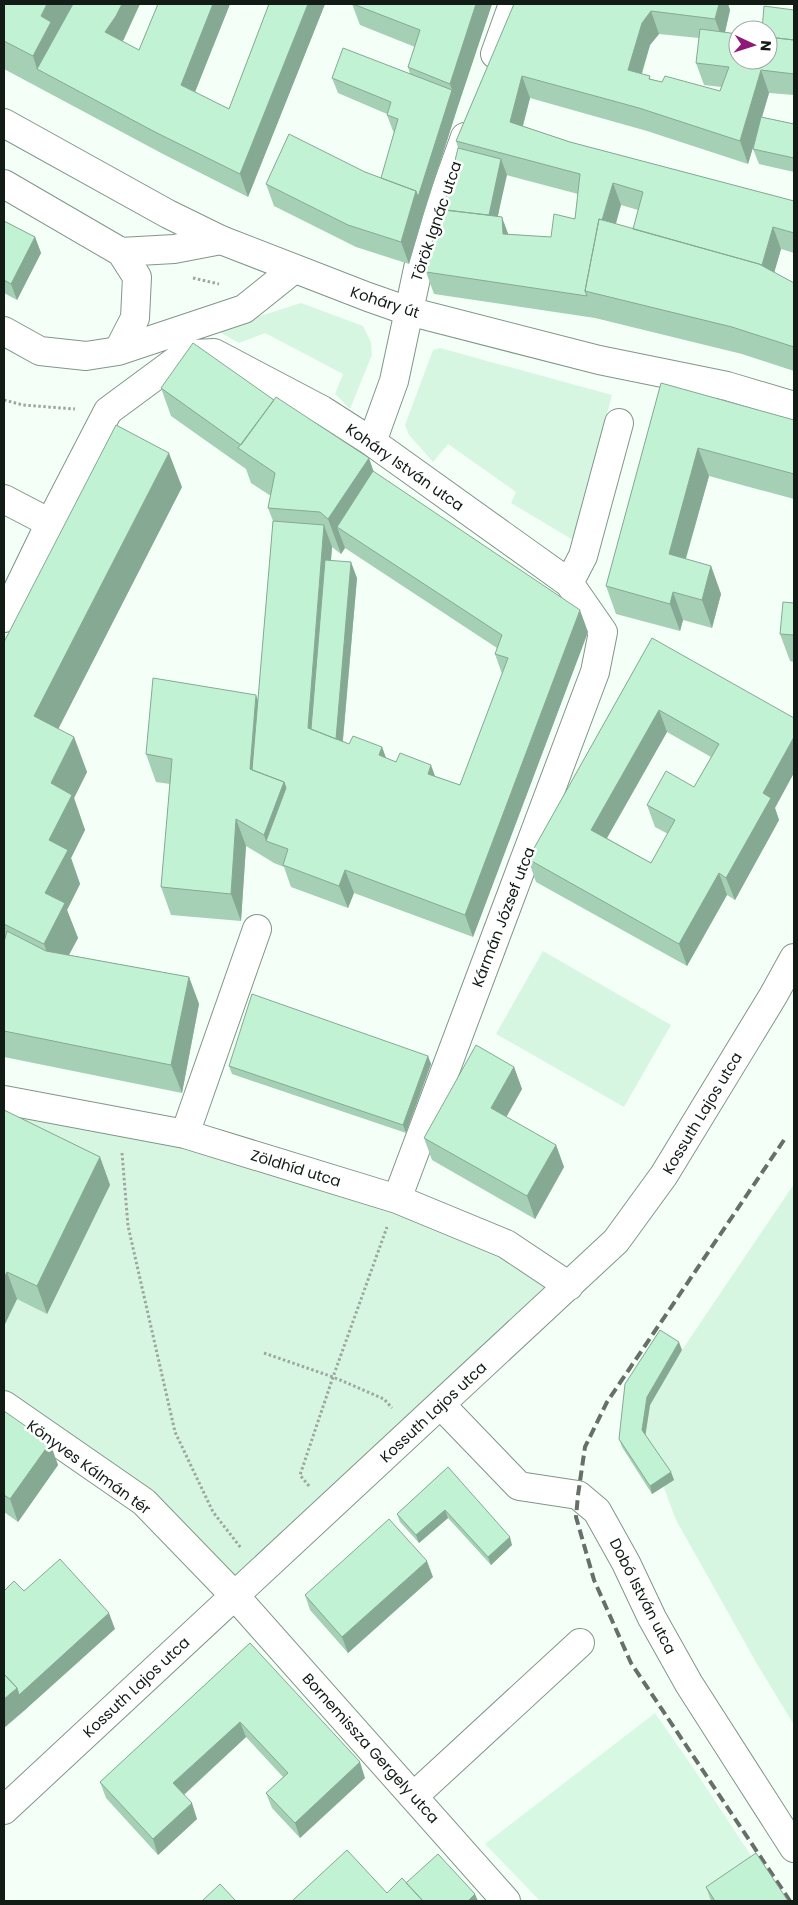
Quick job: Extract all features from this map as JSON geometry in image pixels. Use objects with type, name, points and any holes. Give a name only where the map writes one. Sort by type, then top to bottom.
[{"type":"street","points":[[486,78],[513,4]]},
{"type":"street","name":"Török Ignác utca","points":[[372,442],[394,381],[419,264],[473,115]]},
{"type":"street","name":"Koháry út","points":[[4,123],[168,214],[221,240],[408,311],[599,360],[727,386],[794,406]]},
{"type":"street","points":[[4,184],[121,252],[137,277],[135,318],[118,351]]},
{"type":"street","points":[[121,252],[174,249],[221,240]]},
{"type":"street","points":[[4,331],[40,350],[86,356],[118,351],[244,309],[294,269]]},
{"type":"street","name":"Koháry István utca","points":[[108,411],[177,360],[194,354],[214,353],[322,410],[372,442],[570,583],[603,632]]},
{"type":"street","points":[[4,618],[50,523],[108,411]]},
{"type":"street","points":[[570,583],[583,556],[619,423]]},
{"type":"street","points":[[4,499],[50,523]]},
{"type":"street","name":"Kármán József utca","points":[[397,1199],[595,672],[603,632]]},
{"type":"street","points":[[184,1134],[257,928]]},
{"type":"street","name":"Kossuth Lajos utca","points":[[4,1810],[616,1241],[664,1175],[773,996],[794,958]]},
{"type":"street","name":"Zöldhíd utca","points":[[4,1100],[184,1134],[397,1199],[506,1244],[569,1286]]},
{"type":"street","name":"Könyves Kálmán tér","points":[[4,1405],[144,1502],[235,1596]]},
{"type":"street","name":"Dobó István utca","points":[[441,1405],[519,1486],[578,1495],[597,1511],[626,1563],[652,1618],[689,1684],[794,1848]]},
{"type":"street","name":"Bornemissza Gergely utca","points":[[235,1596],[506,1901]]},
{"type":"street","points":[[414,1796],[580,1643]]},
{"type":"path","points":[[4,400],[23,406],[108,411]]},
{"type":"path","points":[[128,1123],[128,1226],[175,1432],[213,1512],[259,1573]]},
{"type":"path","points":[[328,1510],[300,1475],[397,1199]]},
{"type":"path","points":[[264,1353],[333,1377],[384,1399],[413,1431]]},
{"type":"shaded area","points":[[301,303],[363,326],[371,342],[372,355],[350,409],[335,394],[343,374],[265,333],[239,343],[216,330]]},
{"type":"shaded area","points":[[440,348],[612,395],[573,540],[511,503],[516,492],[448,444],[433,462],[409,435],[405,425],[433,350]]},
{"type":"shaded area","points":[[543,951],[671,1025],[624,1107],[496,1034]]},
{"type":"shaded area","points":[[4,1100],[397,1199],[569,1286],[235,1596],[144,1502],[4,1405]]},
{"type":"shaded area","points":[[794,1184],[794,1725],[757,1664],[676,1520],[639,1421],[682,1350]]},
{"type":"shaded area","points":[[655,1713],[781,1901],[540,1901],[485,1844]]},
{"type":"building","points":[[4,4],[47,4],[41,16],[51,22],[33,56],[4,41]]},
{"type":"building","points":[[73,4],[122,4],[105,32],[139,50],[158,4],[213,4],[181,85],[229,109],[269,4],[308,4],[240,174],[155,132],[37,69]]},
{"type":"building","points":[[353,4],[476,4],[450,84],[408,67],[420,30]]},
{"type":"building","points":[[514,4],[719,4],[715,19],[651,11],[642,23],[628,70],[650,76],[649,79],[662,82],[665,76],[720,91],[728,70],[761,70],[740,141],[639,108],[522,76],[510,122],[570,142],[794,201],[794,233],[773,227],[762,265],[633,229],[643,192],[613,183],[602,220],[599,219],[585,291],[587,296],[426,272],[439,209],[502,217],[503,234],[551,237],[554,214],[575,219],[580,174],[456,141]]},
{"type":"building","points":[[764,6],[794,10],[794,40],[778,38],[778,20],[763,20]]},
{"type":"building","points":[[700,29],[728,33],[728,67],[696,63]]},
{"type":"building","points":[[778,38],[794,40],[794,74],[761,70],[778,70]]},
{"type":"building","points":[[343,48],[452,90],[418,197],[416,191],[381,178],[398,119],[387,115],[391,102],[332,78]]},
{"type":"building","points":[[761,117],[794,124],[794,158],[753,149]]},
{"type":"building","points":[[289,134],[365,172],[416,191],[401,242],[348,225],[266,184]]},
{"type":"building","points":[[458,148],[501,159],[489,215],[443,210]]},
{"type":"building","points":[[599,219],[759,264],[794,283],[794,347],[732,327],[585,291]]},
{"type":"building","points":[[4,221],[35,237],[11,284],[4,280]]},
{"type":"building","points":[[193,343],[274,400],[241,445],[161,388]]},
{"type":"building","points":[[661,383],[794,420],[794,474],[698,448],[669,554],[711,566],[702,600],[673,592],[670,604],[606,586]]},
{"type":"building","points":[[276,397],[369,458],[328,519],[320,512],[268,508],[275,473],[238,448]]},
{"type":"building","points":[[116,425],[169,453],[34,716],[74,737],[51,783],[72,795],[49,840],[68,850],[45,893],[65,903],[44,944],[4,924],[4,642]]},
{"type":"building","points":[[373,471],[580,610],[465,915],[345,870],[339,886],[283,865],[288,849],[266,841],[286,788],[284,782],[252,770],[273,521],[324,525],[308,728],[349,744],[353,736],[382,747],[379,755],[396,762],[400,753],[431,765],[428,774],[460,785],[508,658],[495,654],[502,635],[337,527]]},
{"type":"building","points":[[325,560],[351,562],[336,739],[311,729]]},
{"type":"building","points":[[783,602],[794,603],[794,635],[780,634]]},
{"type":"building","points":[[652,638],[794,718],[794,737],[763,793],[771,798],[726,878],[719,873],[679,944],[528,859]],"holes":[[[659,710],[719,744],[694,787],[666,771],[647,805],[675,820],[651,863],[591,830]]]},
{"type":"building","points":[[153,678],[256,695],[250,769],[284,782],[264,835],[236,819],[231,894],[161,887],[172,759],[146,754]]},
{"type":"building","points":[[7,931],[46,951],[189,977],[171,1065],[4,1031],[4,942]]},
{"type":"building","points":[[252,994],[428,1056],[403,1125],[229,1066]]},
{"type":"building","points":[[476,1045],[514,1067],[491,1108],[556,1145],[527,1196],[424,1138]]},
{"type":"building","points":[[4,1110],[100,1157],[37,1286],[7,1272],[4,1278]]},
{"type":"building","points":[[660,1330],[679,1342],[647,1397],[642,1430],[671,1472],[650,1486],[619,1439],[625,1384]]},
{"type":"building","points":[[4,1411],[50,1443],[10,1499],[4,1495]]},
{"type":"building","points":[[448,1467],[510,1537],[488,1557],[445,1510],[416,1535],[397,1514]]},
{"type":"building","points":[[389,1519],[427,1561],[342,1637],[305,1595]]},
{"type":"building","points":[[60,1559],[109,1613],[19,1695],[17,1688],[4,1674],[4,1591],[14,1581],[24,1591]]},
{"type":"building","points":[[250,1643],[360,1762],[295,1823],[266,1793],[288,1773],[240,1722],[173,1783],[192,1803],[153,1839],[100,1782]]},
{"type":"building","points":[[4,1674],[17,1688],[4,1699]]},
{"type":"building","points":[[347,1850],[387,1893],[402,1878],[423,1901],[292,1901]]},
{"type":"building","points":[[756,1853],[788,1901],[715,1901],[706,1887]]},
{"type":"building","points":[[438,1854],[475,1894],[468,1901],[423,1901],[406,1883]]},
{"type":"building","points":[[220,1884],[236,1901],[202,1901]]},
{"type":"railway","points":[[784,1140],[607,1402],[585,1447],[576,1517],[594,1580],[631,1663],[790,1901]]}]
